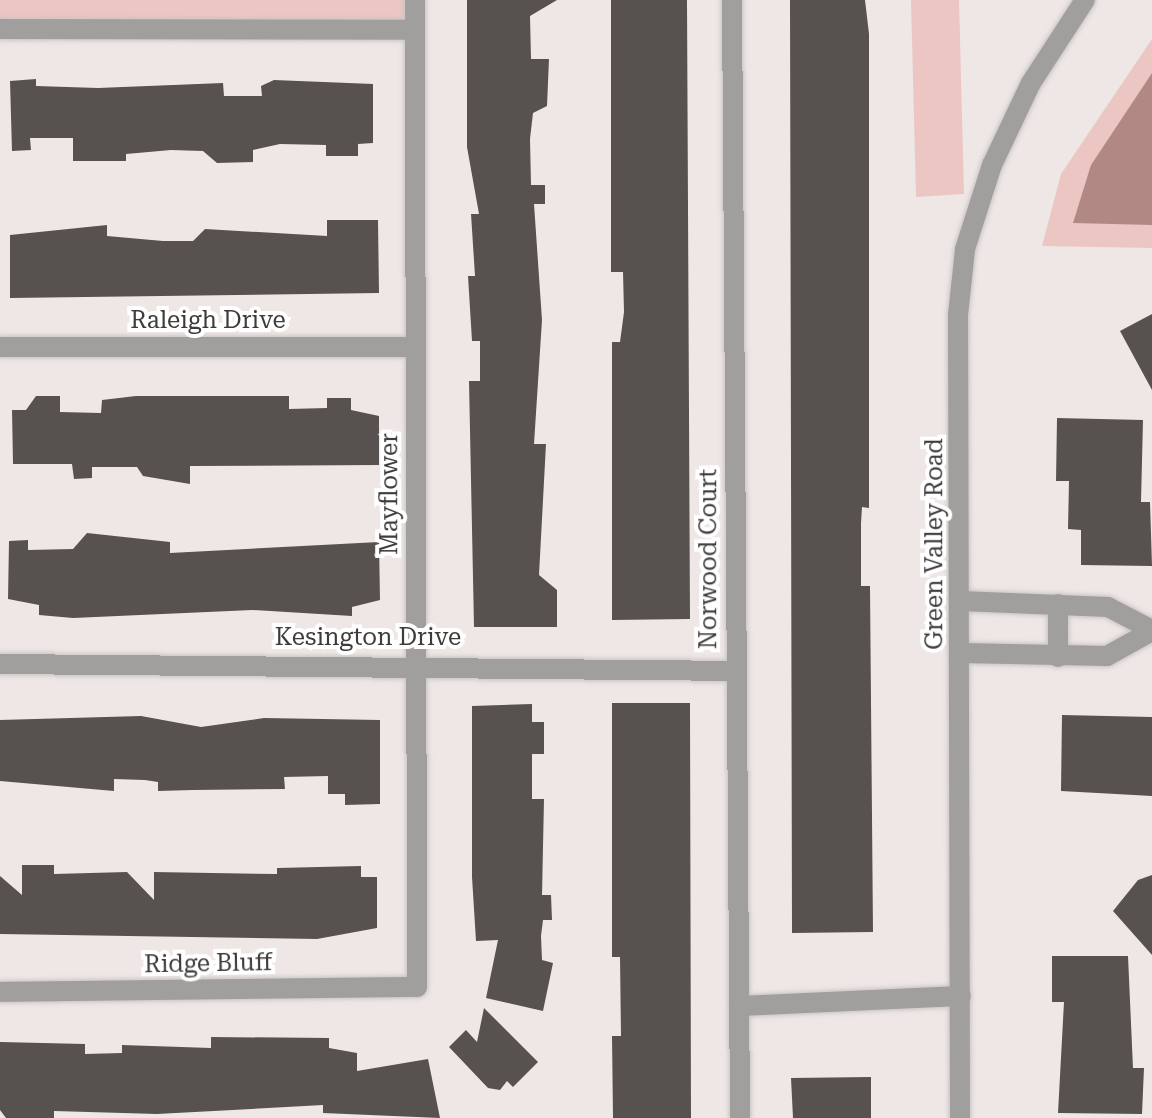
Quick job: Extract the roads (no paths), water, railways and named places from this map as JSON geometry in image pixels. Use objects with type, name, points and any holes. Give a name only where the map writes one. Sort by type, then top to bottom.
[{"type":"street","name":"Mayflower","points":[[415,0],[417,987]]},
{"type":"street","name":"Norwood Court","points":[[732,0],[740,1118]]},
{"type":"street","name":"Green Valley Road","points":[[960,1118],[958,315],[965,249],[992,165],[1031,83],[1085,0]]},
{"type":"street","points":[[0,29],[415,30]]},
{"type":"street","name":"Raleigh Drive","points":[[0,347],[416,347]]},
{"type":"street","points":[[961,601],[1108,607],[1152,631]]},
{"type":"street","points":[[1058,604],[1058,657]]},
{"type":"street","points":[[961,653],[1107,656],[1152,631]]},
{"type":"street","name":"Kesington Drive","points":[[0,664],[416,664],[736,671]]},
{"type":"street","name":"Ridge Bluff","points":[[0,992],[417,987]]},
{"type":"street","points":[[739,1006],[961,996]]}]
